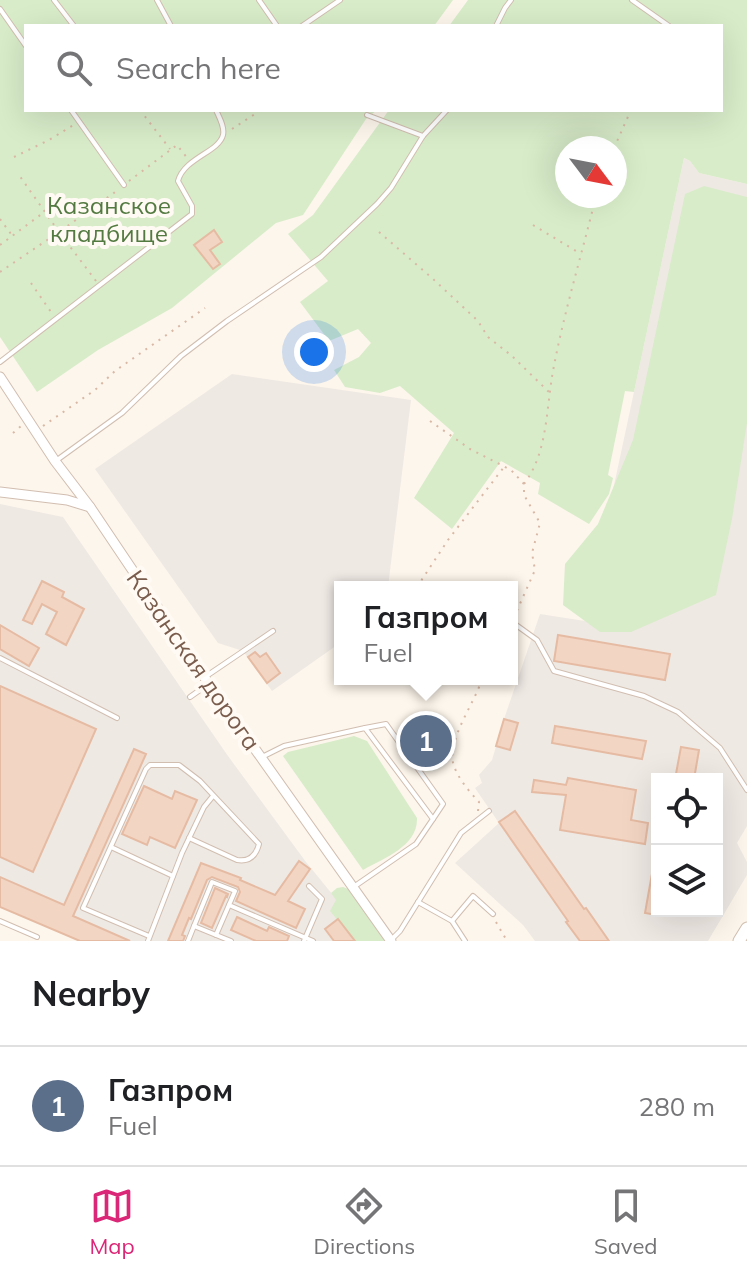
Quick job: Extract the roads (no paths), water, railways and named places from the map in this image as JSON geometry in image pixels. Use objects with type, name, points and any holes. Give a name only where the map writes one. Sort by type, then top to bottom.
[{"type":"street","name":"Казанская дорога","points":[[0,377],[55,461],[391,941]]},
{"type":"street","points":[[0,492],[67,500],[90,507]]},
{"type":"street","points":[[739,941],[747,928]]},
{"type":"lane","points":[[54,0],[72,24]]},
{"type":"lane","points":[[157,0],[170,24]]},
{"type":"lane","points":[[259,0],[276,24]]},
{"type":"lane","points":[[305,24],[340,0]]},
{"type":"lane","points":[[497,24],[511,0]]},
{"type":"lane","points":[[632,0],[666,24]]},
{"type":"lane","points":[[0,9],[24,43]]},
{"type":"lane","points":[[72,112],[124,185]]},
{"type":"lane","points":[[0,362],[192,214],[192,206],[178,181],[184,168],[223,136],[217,112]]},
{"type":"lane","points":[[55,461],[122,413],[181,356],[321,257],[391,188],[423,136],[445,112]]},
{"type":"lane","points":[[367,115],[423,136]]},
{"type":"lane","points":[[518,626],[537,640],[554,671],[644,696],[678,712],[720,748],[747,790]]},
{"type":"lane","points":[[190,697],[207,680],[273,631]]},
{"type":"lane","points":[[0,658],[117,718]]},
{"type":"lane","points":[[262,758],[284,746],[386,724],[443,804],[416,844],[353,887]]},
{"type":"lane","points":[[365,728],[433,819]]},
{"type":"lane","points":[[189,838],[245,861],[257,852],[259,844],[200,781],[179,765],[150,765],[83,908],[149,939],[189,838],[213,796]]},
{"type":"lane","points":[[391,941],[461,833],[489,811]]},
{"type":"lane","points":[[111,847],[173,876]]},
{"type":"lane","points":[[188,941],[212,882],[235,891],[216,935]]},
{"type":"lane","points":[[305,939],[322,899],[309,886]]},
{"type":"lane","points":[[452,921],[473,896],[493,914]]},
{"type":"lane","points":[[418,902],[452,921],[465,941]]},
{"type":"lane","points":[[229,905],[313,941]]},
{"type":"lane","points":[[0,921],[37,937]]},
{"type":"lane","points":[[194,926],[231,941]]},
{"type":"place","name":"Газпром","points":[[426,741]]},
{"type":"park label","name":"Казанское кладбище","points":[[109,219]]}]
